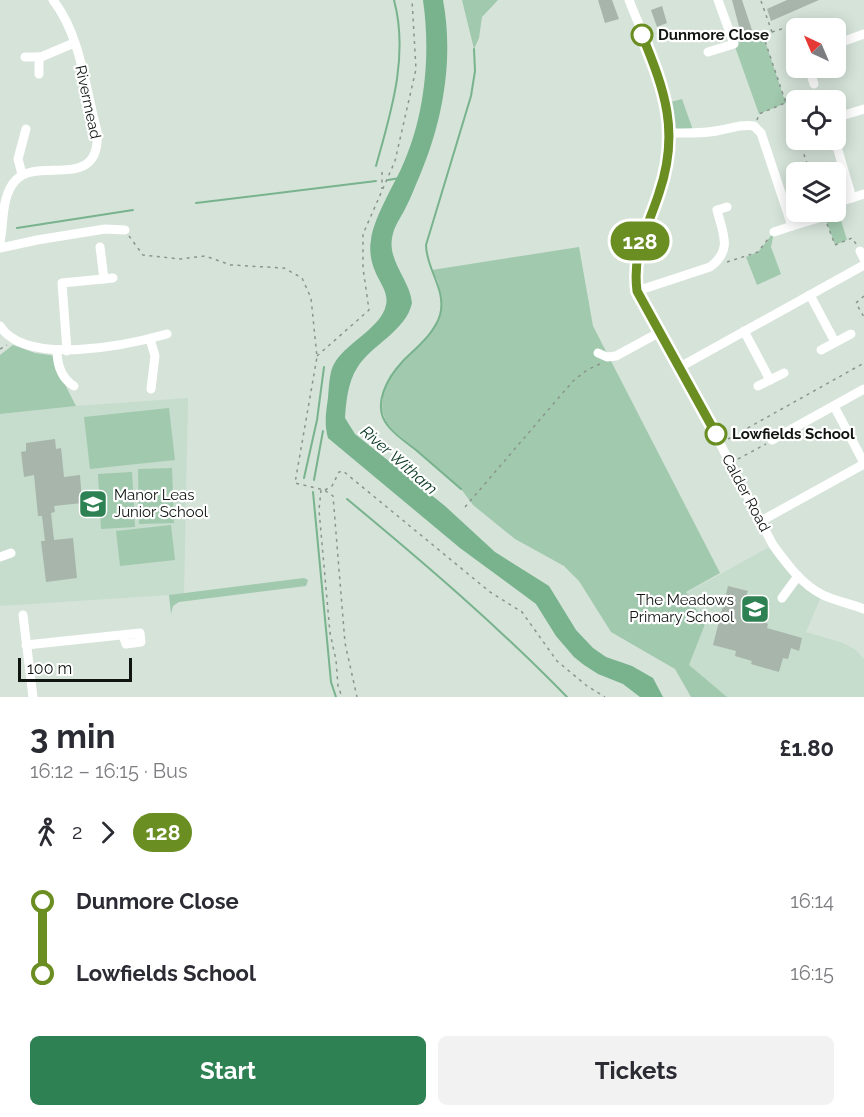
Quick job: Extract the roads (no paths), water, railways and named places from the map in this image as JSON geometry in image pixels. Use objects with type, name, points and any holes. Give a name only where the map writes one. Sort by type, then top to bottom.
[{"type":"street","name":"Rivermead","points":[[22,174],[36,170],[60,171],[80,167],[88,162],[97,148],[98,131],[74,43],[59,8],[53,0]]},
{"type":"street","name":"Calder Road","points":[[629,0],[661,81],[667,103],[669,133],[667,162],[660,191],[639,244],[635,279],[637,291],[680,367],[773,545],[798,576],[822,594],[864,609]]},
{"type":"street","points":[[708,52],[737,43],[718,0]]},
{"type":"street","points":[[846,40],[864,34]]},
{"type":"street","name":"Rivermead","points":[[25,57],[39,57],[74,43]]},
{"type":"street","points":[[39,57],[39,74]]},
{"type":"street","points":[[812,78],[814,84]]},
{"type":"street","points":[[846,115],[864,109]]},
{"type":"street","points":[[669,133],[706,132],[740,125],[754,126],[760,133],[792,226]]},
{"type":"street","points":[[0,242],[10,188],[22,174],[18,159],[26,129]]},
{"type":"street","points":[[838,150],[852,198]]},
{"type":"street","points":[[846,200],[864,194]]},
{"type":"street","points":[[637,291],[710,267],[720,259],[724,252],[725,241],[717,210],[727,207]]},
{"type":"street","points":[[774,232],[805,222]]},
{"type":"street","points":[[0,248],[105,229],[125,231]]},
{"type":"street","points":[[74,386],[68,382],[57,360],[62,350],[58,283],[109,278],[100,247]]},
{"type":"street","points":[[680,367],[864,265]]},
{"type":"street","points":[[810,295],[835,342]]},
{"type":"street","points":[[0,326],[8,336],[15,339],[39,347],[62,350],[113,346],[167,334]]},
{"type":"street","points":[[598,352],[607,357],[616,356],[660,332]]},
{"type":"street","points":[[744,332],[771,380]]},
{"type":"street","points":[[821,350],[852,334]]},
{"type":"street","points":[[150,339],[155,356],[151,389]]},
{"type":"street","points":[[758,386],[784,373]]},
{"type":"street","points":[[772,440],[864,390]]},
{"type":"street","points":[[761,521],[864,464],[834,406]]},
{"type":"street","points":[[0,557],[11,553]]},
{"type":"street","points":[[782,598],[798,576]]},
{"type":"street","points":[[22,615],[33,697]]},
{"type":"street","points":[[26,645],[123,635]]},
{"type":"waterway","points":[[376,166],[392,105],[399,63],[400,42],[394,0]]},
{"type":"waterway","name":"River Witham","points":[[461,489],[388,426],[383,418],[381,400],[392,375],[430,334],[440,315],[441,297],[429,263],[426,245],[471,96],[475,71],[474,49]]},
{"type":"waterway","points":[[388,180],[400,178]]},
{"type":"waterway","points":[[196,203],[376,181]]},
{"type":"waterway","points":[[17,228],[133,210]]},
{"type":"waterway","points":[[304,478],[317,420],[324,367]]},
{"type":"waterway","points":[[314,480],[323,431]]},
{"type":"waterway","points":[[313,492],[331,682],[336,697]]},
{"type":"waterway","points":[[347,499],[460,595],[567,697]]},
{"type":"place","name":"Dunmore Close","points":[[642,35]]},
{"type":"place","name":"Lowfields School","points":[[716,434]]},
{"type":"place","name":"Manor Leas Junior School","points":[[93,504]]},
{"type":"place","name":"The Meadows Primary School","points":[[755,609]]}]
